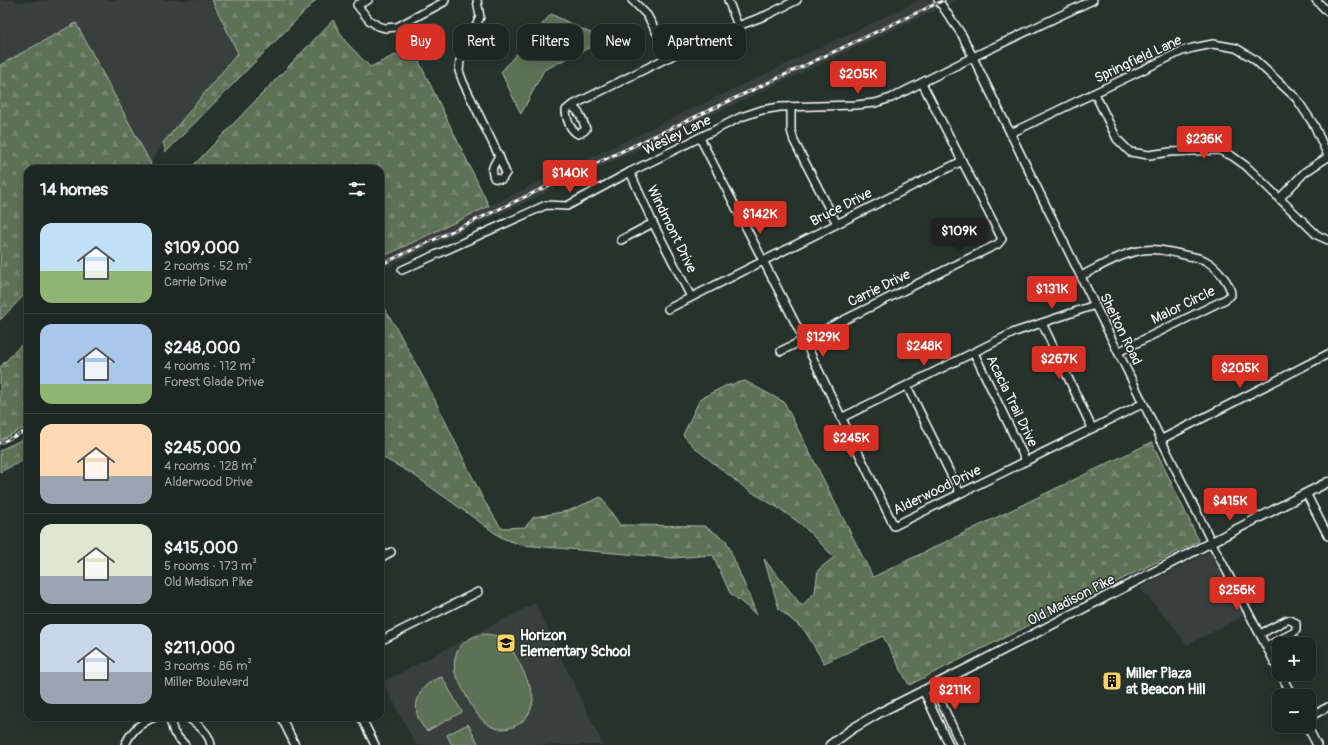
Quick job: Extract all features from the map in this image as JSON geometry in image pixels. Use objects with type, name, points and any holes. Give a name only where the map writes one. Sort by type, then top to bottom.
[{"type":"main road","name":"Old Madison Pike","points":[[830,745],[857,726],[922,690],[970,667],[1328,482]]},
{"type":"street","points":[[368,0],[356,3],[369,20],[378,26],[385,28],[397,27],[444,2],[445,0]]},
{"type":"street","points":[[477,0],[480,17],[460,61],[459,71],[499,156]]},
{"type":"street","points":[[632,0],[643,9],[653,26]]},
{"type":"street","points":[[728,0],[737,24]]},
{"type":"street","points":[[744,24],[767,16],[797,0]]},
{"type":"street","name":"Shelton Road","points":[[938,0],[962,35],[1081,276],[1142,404],[1272,658]]},
{"type":"street","name":"Wesley Lane","points":[[402,270],[546,205],[567,206],[630,172],[741,117],[762,110],[780,107],[875,103],[891,98],[1093,0]]},
{"type":"street","points":[[1319,1],[1328,12]]},
{"type":"street","name":"Springfield Lane","points":[[1011,134],[1169,58],[1192,48],[1213,44],[1236,48],[1254,59],[1296,98],[1314,125],[1328,157]]},
{"type":"street","points":[[571,106],[664,60]]},
{"type":"street","name":"Carrie Drive","points":[[781,351],[998,244],[1002,239],[922,83]]},
{"type":"street","points":[[1095,94],[1117,139],[1130,152],[1149,155],[1170,152],[1219,150],[1232,156],[1246,166],[1317,235],[1328,240]]},
{"type":"street","points":[[791,107],[791,130],[794,141],[837,224]]},
{"type":"street","name":"Alderwood Drive","points":[[700,138],[804,340],[894,526],[1142,404]]},
{"type":"street","points":[[1279,199],[1305,172],[1328,157]]},
{"type":"street","name":"Bruce Drive","points":[[668,308],[962,161]]},
{"type":"street","name":"Windmont Drive","points":[[630,172],[653,223],[692,297]]},
{"type":"street","points":[[621,240],[653,223]]},
{"type":"street","name":"Malor Circle","points":[[1081,276],[1136,251],[1152,249],[1170,251],[1205,260],[1219,271],[1231,289],[1231,295],[1226,299],[1118,352]]},
{"type":"street","points":[[841,418],[1015,332],[1095,306]]},
{"type":"street","points":[[1042,324],[1092,428]]},
{"type":"street","name":"Acacia Trail Drive","points":[[974,353],[1026,461]]},
{"type":"street","points":[[1160,440],[1328,354]]},
{"type":"street","points":[[907,386],[960,493]]},
{"type":"street","points":[[1306,493],[1328,536]]},
{"type":"street","points":[[384,556],[391,552]]},
{"type":"street","points":[[384,639],[478,592]]},
{"type":"street","points":[[1260,634],[1287,620],[1296,623],[1297,627],[1293,633],[1266,646]]},
{"type":"street","points":[[922,690],[949,745],[960,743],[933,685]]},
{"type":"street","points":[[1316,713],[1328,707]]},
{"type":"street","points":[[127,744],[138,726],[145,721]]},
{"type":"street","points":[[170,721],[174,733],[185,745]]},
{"type":"street","points":[[194,721],[203,729],[211,745]]},
{"type":"street","points":[[283,721],[295,745]]},
{"type":"street","points":[[363,721],[375,745]]},
{"type":"street","points":[[1311,733],[1317,745]]},
{"type":"shaded area","points":[[0,0],[14,0],[17,2],[49,0],[212,0],[238,53],[163,143],[151,164],[76,24],[0,65]]},
{"type":"shaded area","points":[[920,0],[957,0],[384,268],[384,256]]},
{"type":"shaded area","points":[[1206,553],[1210,553],[1247,614],[1187,645],[1170,622],[1140,588]]},
{"type":"shaded area","name":"Horizon Elementary School","points":[[535,603],[603,745],[416,745],[384,681]]},
{"type":"green space","points":[[212,0],[316,0],[166,152],[163,143],[238,53]]},
{"type":"green space","points":[[551,14],[572,24],[542,24]]},
{"type":"green space","points":[[333,20],[345,41],[370,67],[396,55],[396,60],[418,60],[489,206],[384,256],[384,165],[194,165]]},
{"type":"green space","points":[[76,23],[151,164],[24,165],[24,295],[0,320],[0,65]]},
{"type":"green space","points":[[583,29],[591,33],[591,47],[583,51]]},
{"type":"green space","points":[[517,53],[517,60],[564,60],[544,70],[521,114],[501,72]]},
{"type":"green space","points":[[384,308],[397,329],[431,392],[483,499],[501,528],[525,527],[534,517],[568,511],[601,497],[620,525],[704,526],[726,540],[757,615],[730,593],[713,555],[673,558],[522,545],[502,538],[411,473],[384,458]]},
{"type":"green space","points":[[24,342],[24,428],[0,440],[0,367]]},
{"type":"green space","points":[[745,381],[784,402],[873,577],[1152,442],[1199,541],[909,685],[883,636],[824,663],[805,631],[779,609],[764,559],[802,606],[815,592],[818,570],[834,557],[801,524],[780,509],[745,488],[696,449],[683,435],[700,399],[725,386]]},
{"type":"green space","points":[[24,439],[24,460],[0,472],[0,450]]},
{"type":"green space","points":[[481,634],[503,638],[509,644],[527,679],[532,695],[533,700],[531,708],[526,718],[517,725],[505,729],[494,728],[485,723],[471,704],[455,673],[454,665],[459,648],[468,640]]},
{"type":"green space","points":[[442,677],[462,712],[427,731],[417,715],[416,707],[418,699],[426,685],[433,680]]},
{"type":"green space","points":[[468,724],[479,745],[452,745],[447,735]]},
{"type":"railway","points":[[384,263],[944,0]]},
{"type":"railway","points":[[0,443],[24,432]]},
{"type":"place","name":"Horizon Elementary School","points":[[506,643]]},
{"type":"place","name":"Miller Plaza at Beacon Hill","points":[[1112,681]]}]
